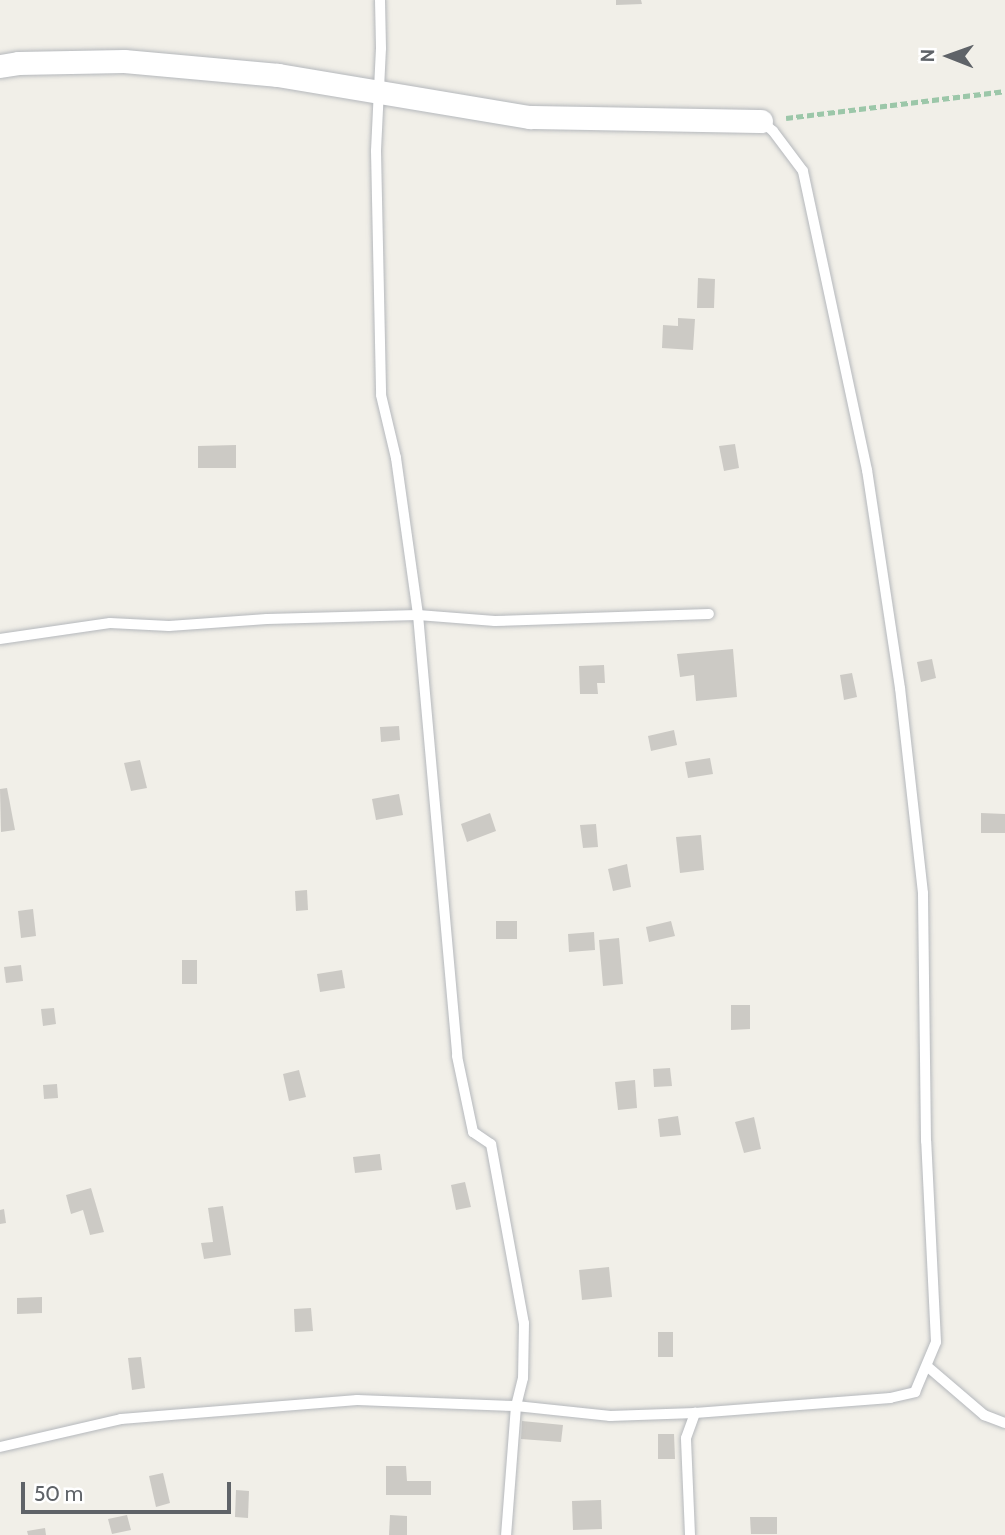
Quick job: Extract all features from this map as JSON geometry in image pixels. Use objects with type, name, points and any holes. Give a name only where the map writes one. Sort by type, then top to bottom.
[{"type":"street","points":[[0,66],[124,61],[278,75],[530,117],[761,121]]},
{"type":"lane","points":[[380,0],[382,47],[378,91],[377,317],[381,395],[396,458],[418,615],[457,1056],[472,1132],[491,1144],[524,1323],[523,1378],[516,1406],[506,1535]]},
{"type":"lane","points":[[0,1447],[121,1419],[357,1400],[516,1406],[610,1416],[695,1413],[890,1398],[915,1392],[928,1367],[936,1342],[926,1141],[923,893],[900,688],[867,470],[803,171],[773,131],[761,121]]},
{"type":"lane","points":[[0,639],[110,623],[169,626],[267,619],[418,615],[495,621],[709,614]]},
{"type":"lane","points":[[928,1367],[984,1416],[1005,1423]]},
{"type":"lane","points":[[691,1535],[686,1438],[695,1413]]},
{"type":"path","points":[[761,121],[1005,91]]},
{"type":"building","points":[[616,0],[641,0],[642,4],[616,5]]},
{"type":"building","points":[[698,278],[715,279],[714,308],[697,308]]},
{"type":"building","points":[[678,318],[695,319],[693,350],[662,348],[663,325],[678,326]]},
{"type":"building","points":[[735,444],[739,468],[724,471],[719,446]]},
{"type":"building","points":[[236,445],[236,468],[198,468],[198,446]]},
{"type":"building","points":[[733,649],[737,697],[696,701],[694,675],[680,677],[677,654]]},
{"type":"building","points":[[932,659],[936,678],[921,682],[917,662]]},
{"type":"building","points":[[604,665],[605,683],[597,683],[598,694],[580,694],[579,666]]},
{"type":"building","points":[[852,673],[857,697],[844,700],[840,675]]},
{"type":"building","points":[[399,726],[400,740],[381,742],[380,727]]},
{"type":"building","points":[[674,730],[677,745],[651,751],[648,736]]},
{"type":"building","points":[[710,758],[713,774],[688,778],[685,762]]},
{"type":"building","points":[[140,760],[147,788],[131,791],[124,763]]},
{"type":"building","points":[[7,788],[15,830],[1,832],[0,789]]},
{"type":"building","points":[[399,794],[403,815],[376,820],[372,799]]},
{"type":"building","points":[[490,813],[496,831],[467,842],[461,824]]},
{"type":"building","points":[[981,813],[1005,814],[1005,833],[981,833]]},
{"type":"building","points":[[596,824],[598,847],[583,848],[580,825]]},
{"type":"building","points":[[701,835],[704,870],[680,873],[676,837]]},
{"type":"building","points":[[627,864],[631,887],[613,891],[608,869]]},
{"type":"building","points":[[307,890],[308,910],[296,911],[295,891]]},
{"type":"building","points":[[33,909],[36,936],[21,938],[18,911]]},
{"type":"building","points":[[496,921],[517,921],[517,939],[496,939]]},
{"type":"building","points":[[671,921],[675,936],[649,942],[646,927]]},
{"type":"building","points":[[594,932],[595,950],[569,952],[568,934]]},
{"type":"building","points":[[619,938],[623,984],[603,986],[599,940]]},
{"type":"building","points":[[182,960],[197,960],[197,984],[182,984]]},
{"type":"building","points":[[21,965],[23,981],[6,983],[4,967]]},
{"type":"building","points":[[342,970],[345,988],[320,992],[317,974]]},
{"type":"building","points":[[731,1005],[750,1005],[750,1029],[731,1030]]},
{"type":"building","points":[[54,1008],[56,1024],[43,1026],[41,1009]]},
{"type":"building","points":[[670,1068],[672,1086],[654,1087],[653,1069]]},
{"type":"building","points":[[299,1070],[306,1097],[289,1101],[283,1074]]},
{"type":"building","points":[[635,1080],[637,1108],[618,1110],[615,1082]]},
{"type":"building","points":[[57,1084],[58,1098],[44,1099],[43,1085]]},
{"type":"building","points":[[678,1116],[681,1135],[660,1137],[658,1119]]},
{"type":"building","points":[[754,1117],[761,1149],[744,1153],[735,1122]]},
{"type":"building","points":[[380,1154],[382,1170],[355,1173],[353,1157]]},
{"type":"building","points":[[465,1182],[471,1207],[456,1210],[451,1185]]},
{"type":"building","points":[[91,1188],[104,1232],[90,1235],[83,1210],[71,1214],[66,1195]]},
{"type":"building","points":[[223,1206],[231,1255],[204,1259],[201,1243],[213,1242],[208,1208]]},
{"type":"building","points":[[4,1209],[6,1223],[0,1224],[0,1210]]},
{"type":"building","points":[[609,1267],[612,1297],[582,1300],[579,1270]]},
{"type":"building","points":[[42,1297],[42,1313],[17,1314],[17,1298]]},
{"type":"building","points":[[311,1308],[313,1331],[295,1332],[294,1309]]},
{"type":"building","points":[[658,1332],[673,1332],[673,1357],[658,1357]]},
{"type":"building","points":[[141,1357],[145,1388],[132,1390],[128,1358]]},
{"type":"building","points":[[522,1421],[563,1425],[561,1442],[521,1439]]},
{"type":"building","points":[[658,1434],[674,1434],[675,1459],[658,1459]]},
{"type":"building","points":[[386,1466],[406,1466],[407,1481],[431,1481],[431,1495],[386,1495]]},
{"type":"building","points":[[163,1473],[170,1503],[156,1507],[149,1476]]},
{"type":"building","points":[[236,1490],[249,1491],[248,1518],[235,1517]]},
{"type":"building","points":[[601,1500],[602,1529],[573,1530],[572,1501]]},
{"type":"building","points":[[127,1515],[131,1530],[112,1534],[108,1519]]},
{"type":"building","points":[[390,1515],[407,1516],[407,1535],[389,1535]]},
{"type":"building","points":[[750,1517],[777,1517],[777,1534],[751,1534]]},
{"type":"building","points":[[45,1528],[46,1535],[28,1535],[27,1531]]}]
